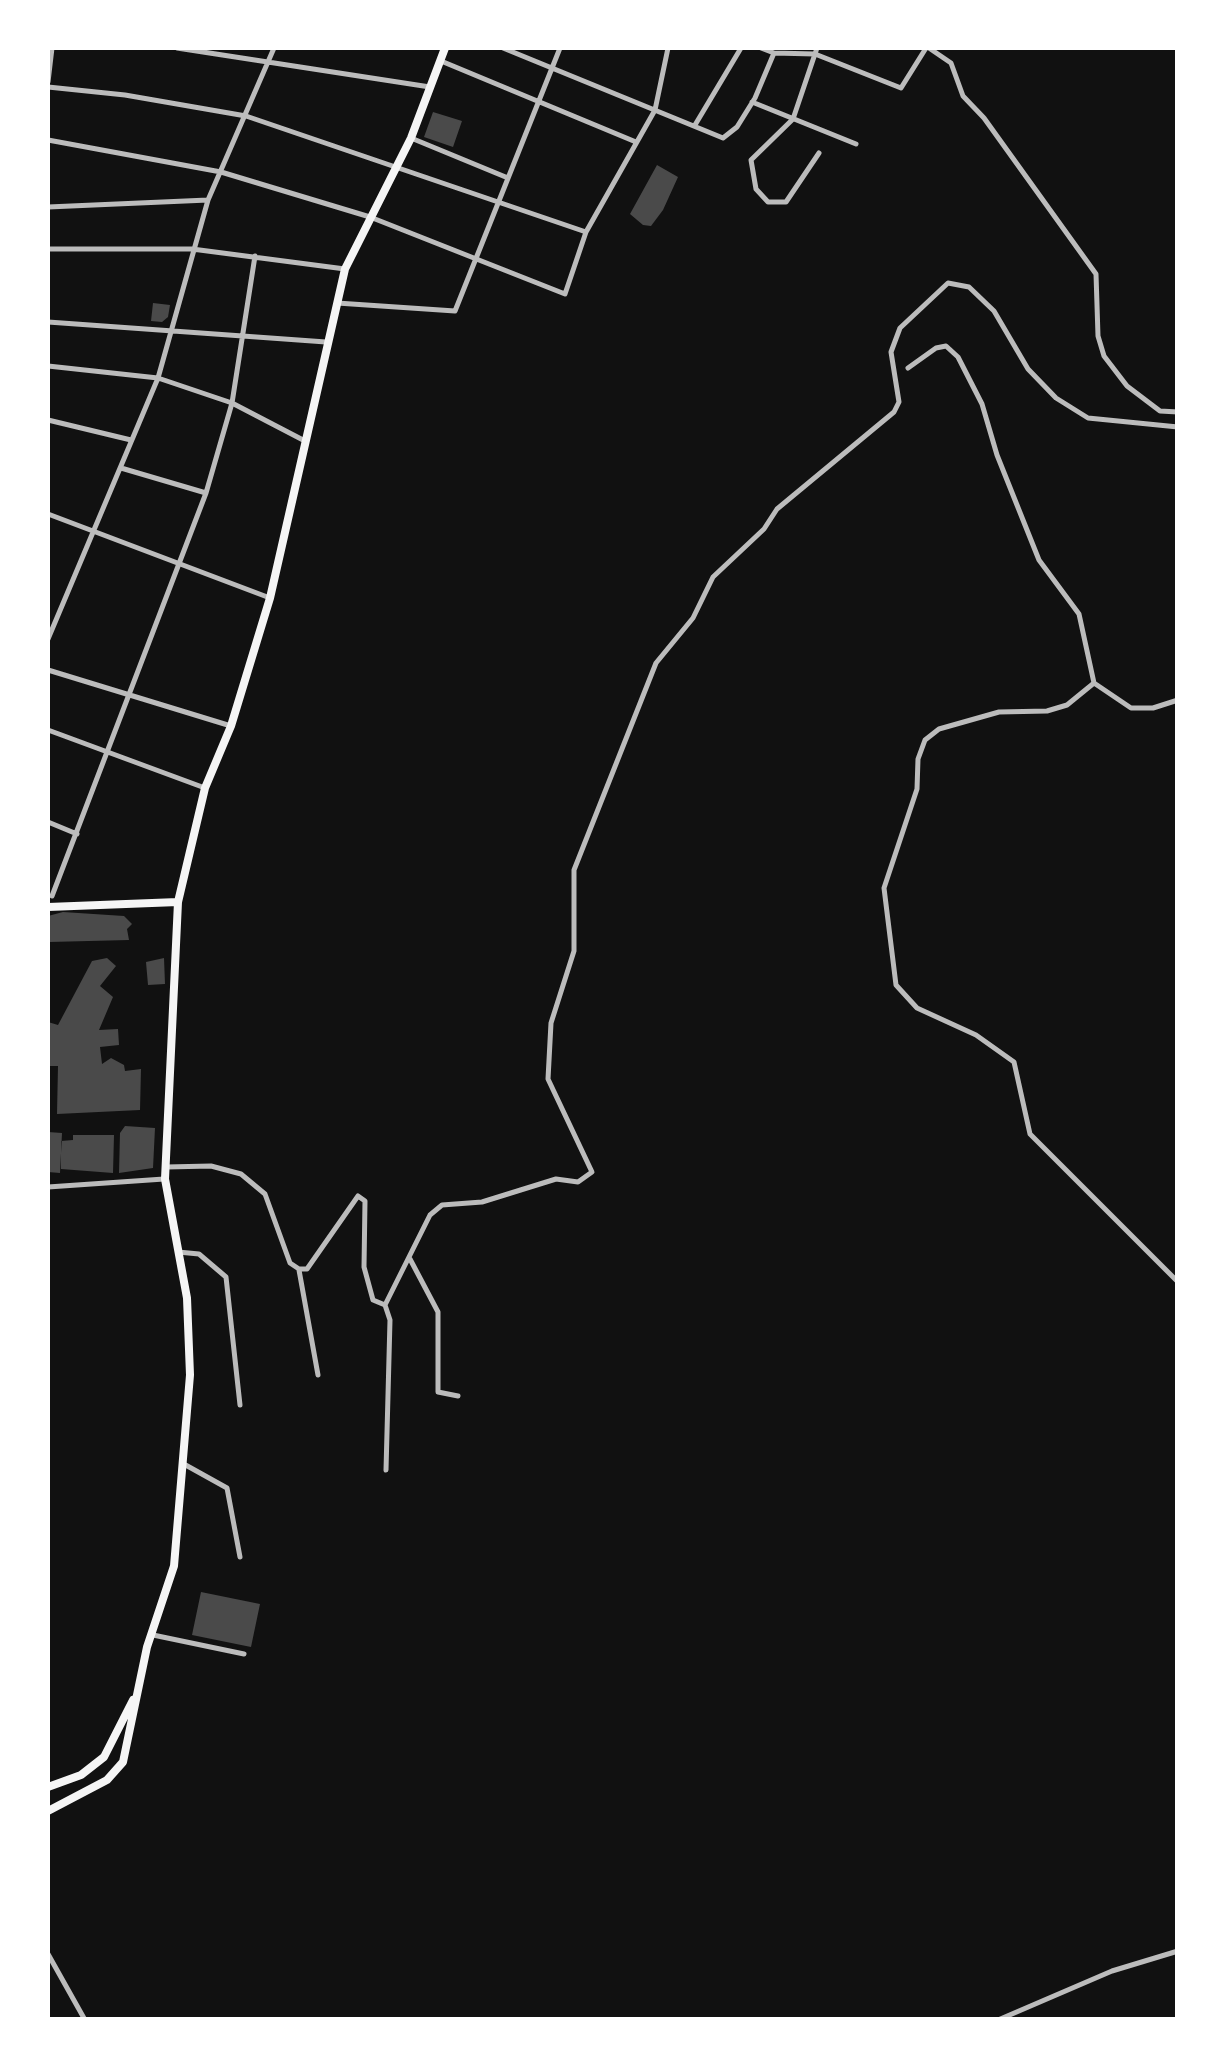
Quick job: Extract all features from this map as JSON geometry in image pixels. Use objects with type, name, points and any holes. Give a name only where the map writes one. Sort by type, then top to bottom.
[{"type":"main road","points":[[48,1811],[119,1770],[174,1566],[190,1375],[187,1298],[165,1179],[178,902],[205,788],[230,726],[270,598],[344,269],[411,138],[445,48]]},
{"type":"main road","points":[[48,906],[178,902]]},
{"type":"main road","points":[[48,1787],[81,1775],[104,1757],[137,1692]]},
{"type":"street","points":[[52,48],[48,85],[246,116],[397,164],[586,232]]},
{"type":"street","points":[[177,48],[430,88]]},
{"type":"street","points":[[48,639],[158,378],[208,200],[274,48]]},
{"type":"street","points":[[503,48],[723,138],[737,127],[774,53]]},
{"type":"street","points":[[334,302],[454,311],[560,48]]},
{"type":"street","points":[[48,140],[221,172],[370,217],[564,294],[586,232],[654,110],[668,48]]},
{"type":"street","points":[[695,124],[741,48]]},
{"type":"street","points":[[761,48],[774,53],[816,50],[901,88],[928,48],[951,64],[963,96],[984,118],[1096,274],[1098,336],[1104,356],[1127,386],[1160,412],[1178,412]]},
{"type":"street","points":[[816,50],[793,119],[751,160],[761,196],[775,205],[786,202],[819,153]]},
{"type":"street","points":[[441,62],[636,142]]},
{"type":"street","points":[[752,102],[856,144]]},
{"type":"street","points":[[411,138],[508,178]]},
{"type":"street","points":[[48,207],[208,200]]},
{"type":"street","points":[[48,250],[192,250],[344,269]]},
{"type":"street","points":[[52,896],[206,493],[232,403],[256,256]]},
{"type":"street","points":[[386,1470],[390,1374],[386,1304],[430,1216],[442,1205],[482,1202],[556,1179],[578,1182],[592,1172],[554,1096],[547,1052],[559,988],[574,951],[574,870],[656,663],[694,618],[713,577],[764,529],[777,508],[894,412],[899,402],[891,352],[906,320],[948,283],[970,288],[994,312],[1028,369],[1056,398],[1088,418],[1178,427]]},
{"type":"street","points":[[48,322],[326,342]]},
{"type":"street","points":[[1178,340],[1178,358]]},
{"type":"street","points":[[908,368],[936,348],[946,346],[958,357],[982,404],[997,456],[1039,560],[1079,614],[1094,684],[1131,708],[1153,708],[1178,700]]},
{"type":"street","points":[[48,366],[158,378],[232,403],[307,442]]},
{"type":"street","points":[[48,420],[131,440]]},
{"type":"street","points":[[121,468],[206,493]]},
{"type":"street","points":[[48,514],[270,598]]},
{"type":"street","points":[[48,618],[56,621]]},
{"type":"street","points":[[48,670],[230,726]]},
{"type":"street","points":[[1094,684],[1066,705],[964,718],[925,740],[918,759],[917,789],[884,888],[890,961],[896,985],[917,1008],[976,1035],[1014,1062],[1030,1134],[1178,1282]]},
{"type":"street","points":[[48,730],[205,788]]},
{"type":"street","points":[[48,822],[77,834]]},
{"type":"street","points":[[166,1167],[212,1166],[241,1174],[264,1194],[290,1262],[300,1269],[308,1270],[358,1196],[366,1202],[364,1268],[374,1300],[386,1304]]},
{"type":"street","points":[[48,1187],[165,1179]]},
{"type":"street","points":[[178,1252],[199,1254],[226,1276],[240,1405]]},
{"type":"street","points":[[410,1259],[438,1312],[438,1392],[458,1396]]},
{"type":"street","points":[[300,1269],[318,1374]]},
{"type":"street","points":[[182,1463],[227,1488],[240,1557]]},
{"type":"street","points":[[153,1635],[244,1654]]},
{"type":"street","points":[[998,2020],[1112,1971],[1178,1951]]},
{"type":"street","points":[[48,1954],[85,2020]]},
{"type":"building","points":[[433,112],[462,121],[453,147],[424,137]]},
{"type":"building","points":[[657,165],[678,177],[663,210],[651,226],[643,225],[630,214]]},
{"type":"building","points":[[153,303],[170,305],[168,317],[162,322],[151,321]]},
{"type":"building","points":[[63,912],[124,916],[132,924],[127,929],[129,940],[49,942],[48,916]]},
{"type":"building","points":[[107,958],[116,966],[100,986],[113,997],[99,1030],[118,1029],[119,1045],[100,1047],[102,1064],[111,1058],[124,1065],[125,1071],[141,1069],[140,1110],[57,1114],[58,1066],[48,1066],[48,1022],[58,1025],[92,961]]},
{"type":"building","points":[[164,958],[165,984],[148,985],[146,962]]},
{"type":"building","points":[[125,1126],[155,1128],[153,1168],[119,1173],[120,1133]]},
{"type":"building","points":[[48,1132],[62,1133],[60,1173],[48,1172]]},
{"type":"building","points":[[73,1135],[114,1135],[113,1173],[61,1169],[61,1141],[73,1140]]},
{"type":"building","points":[[201,1592],[260,1604],[251,1647],[192,1635]]}]
